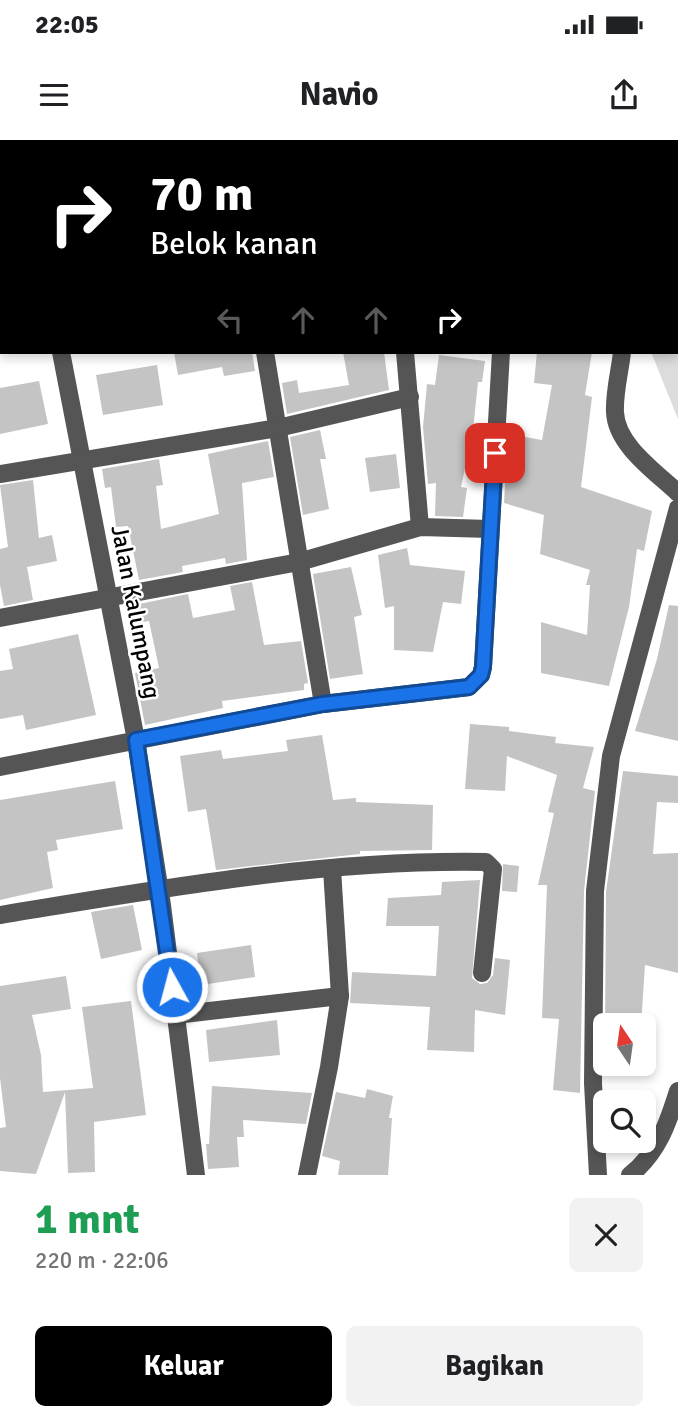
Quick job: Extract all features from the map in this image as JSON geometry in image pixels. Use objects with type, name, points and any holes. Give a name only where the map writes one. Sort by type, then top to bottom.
[{"type":"street","name":"Jalan Kalumpang","points":[[61,354],[136,740],[159,889],[196,1175]]},
{"type":"street","points":[[265,354],[323,704]]},
{"type":"street","points":[[405,354],[420,527]]},
{"type":"street","points":[[0,767],[323,704],[469,687],[481,675],[483,667],[501,354]]},
{"type":"street","points":[[622,354],[614,414],[630,446],[678,493]]},
{"type":"street","points":[[0,474],[278,428],[410,397]]},
{"type":"street","points":[[598,1175],[593,1083],[595,891],[611,756],[678,508]]},
{"type":"street","points":[[0,618],[299,562],[420,527],[490,529]]},
{"type":"street","points":[[0,915],[159,889],[332,869],[486,862],[493,869],[482,973]]},
{"type":"street","points":[[307,1175],[330,1067],[340,996],[332,869]]},
{"type":"street","points":[[175,1015],[340,996]]},
{"type":"street","points":[[630,1175],[653,1153],[663,1135],[678,1091]]},
{"type":"shaded area","points":[[652,354],[678,354],[678,419]]},
{"type":"building","points":[[174,354],[252,354],[255,371],[224,376],[222,367],[178,375]]},
{"type":"building","points":[[343,354],[384,354],[389,390],[287,414],[282,383],[297,380],[299,393],[349,385]]},
{"type":"building","points":[[537,354],[592,354],[585,395],[592,397],[581,487],[652,511],[644,551],[637,549],[629,607],[609,686],[541,673],[541,622],[587,635],[590,585],[586,585],[590,570],[540,554],[544,515],[504,503],[508,434],[542,440],[552,385],[534,383]]},
{"type":"building","points":[[439,355],[485,361],[482,382],[478,382],[473,430],[461,487],[467,488],[463,517],[435,516],[436,483],[428,484],[423,427],[427,384],[435,385]]},
{"type":"building","points":[[157,365],[163,405],[103,415],[96,375]]},
{"type":"building","points":[[39,381],[48,424],[0,434],[0,388]]},
{"type":"building","points":[[320,430],[326,459],[320,459],[329,509],[303,515],[290,437]]},
{"type":"building","points":[[268,441],[274,477],[242,483],[247,560],[226,564],[225,558],[182,566],[183,572],[139,580],[128,526],[116,527],[111,487],[105,488],[102,469],[159,459],[163,485],[156,486],[161,529],[219,514],[208,454]]},
{"type":"building","points":[[396,454],[400,488],[370,492],[365,458]]},
{"type":"building","points":[[33,480],[39,538],[52,535],[57,561],[27,567],[33,600],[4,606],[0,585],[0,549],[8,547],[0,485]]},
{"type":"building","points":[[407,548],[410,565],[465,571],[461,604],[443,602],[433,652],[394,650],[394,606],[385,608],[378,555]]},
{"type":"building","points":[[351,567],[362,615],[354,617],[363,674],[330,679],[313,574]]},
{"type":"building","points":[[252,582],[264,645],[301,641],[308,683],[304,684],[304,690],[222,701],[223,708],[145,725],[135,673],[159,668],[149,621],[143,622],[139,604],[188,594],[193,618],[235,610],[230,586]]},
{"type":"building","points":[[669,605],[678,606],[678,741],[635,731],[657,659]]},
{"type":"building","points":[[78,634],[96,715],[26,730],[23,715],[0,719],[0,671],[13,669],[9,649]]},
{"type":"building","points":[[470,724],[509,727],[509,731],[556,737],[555,743],[594,747],[583,788],[595,791],[584,891],[580,1093],[553,1090],[559,1019],[542,1018],[547,885],[538,885],[554,813],[548,812],[557,775],[507,756],[505,791],[465,789]]},
{"type":"building","points":[[322,735],[333,800],[356,798],[356,802],[433,805],[432,850],[360,851],[360,854],[216,870],[206,809],[188,812],[180,756],[221,750],[223,759],[288,751],[286,740]]},
{"type":"building","points":[[623,771],[678,776],[678,803],[657,802],[653,854],[678,853],[678,973],[645,965],[642,1013],[605,1013],[606,892]]},
{"type":"building","points":[[115,781],[123,829],[56,840],[58,850],[47,852],[53,888],[0,900],[0,800]]},
{"type":"building","points":[[503,864],[519,866],[517,892],[502,891]]},
{"type":"building","points":[[480,880],[472,978],[480,984],[487,983],[493,975],[495,958],[510,960],[505,1015],[475,1010],[474,1052],[427,1050],[430,1007],[350,1003],[352,972],[436,976],[439,926],[386,926],[388,898],[441,895],[442,882]]},
{"type":"building","points":[[133,905],[142,950],[101,959],[91,912]]},
{"type":"building","points":[[251,945],[255,977],[201,985],[197,953]]},
{"type":"building","points":[[66,976],[71,1009],[32,1015],[41,1055],[43,1092],[93,1088],[82,1007],[131,1001],[146,1115],[94,1122],[95,1172],[68,1173],[65,1092],[36,1174],[0,1171],[0,1128],[6,1127],[0,1078],[0,986]]},
{"type":"building","points":[[277,1020],[280,1055],[209,1062],[206,1030]]},
{"type":"building","points":[[212,1086],[312,1093],[306,1124],[243,1120],[244,1137],[237,1137],[239,1167],[208,1169],[206,1144],[209,1144]]},
{"type":"building","points":[[367,1089],[393,1096],[389,1118],[392,1118],[388,1175],[338,1175],[340,1161],[322,1156],[336,1092],[365,1098]]},
{"type":"route","points":[[172,987],[136,740],[323,704],[469,687],[481,675],[483,667],[495,453]]}]
